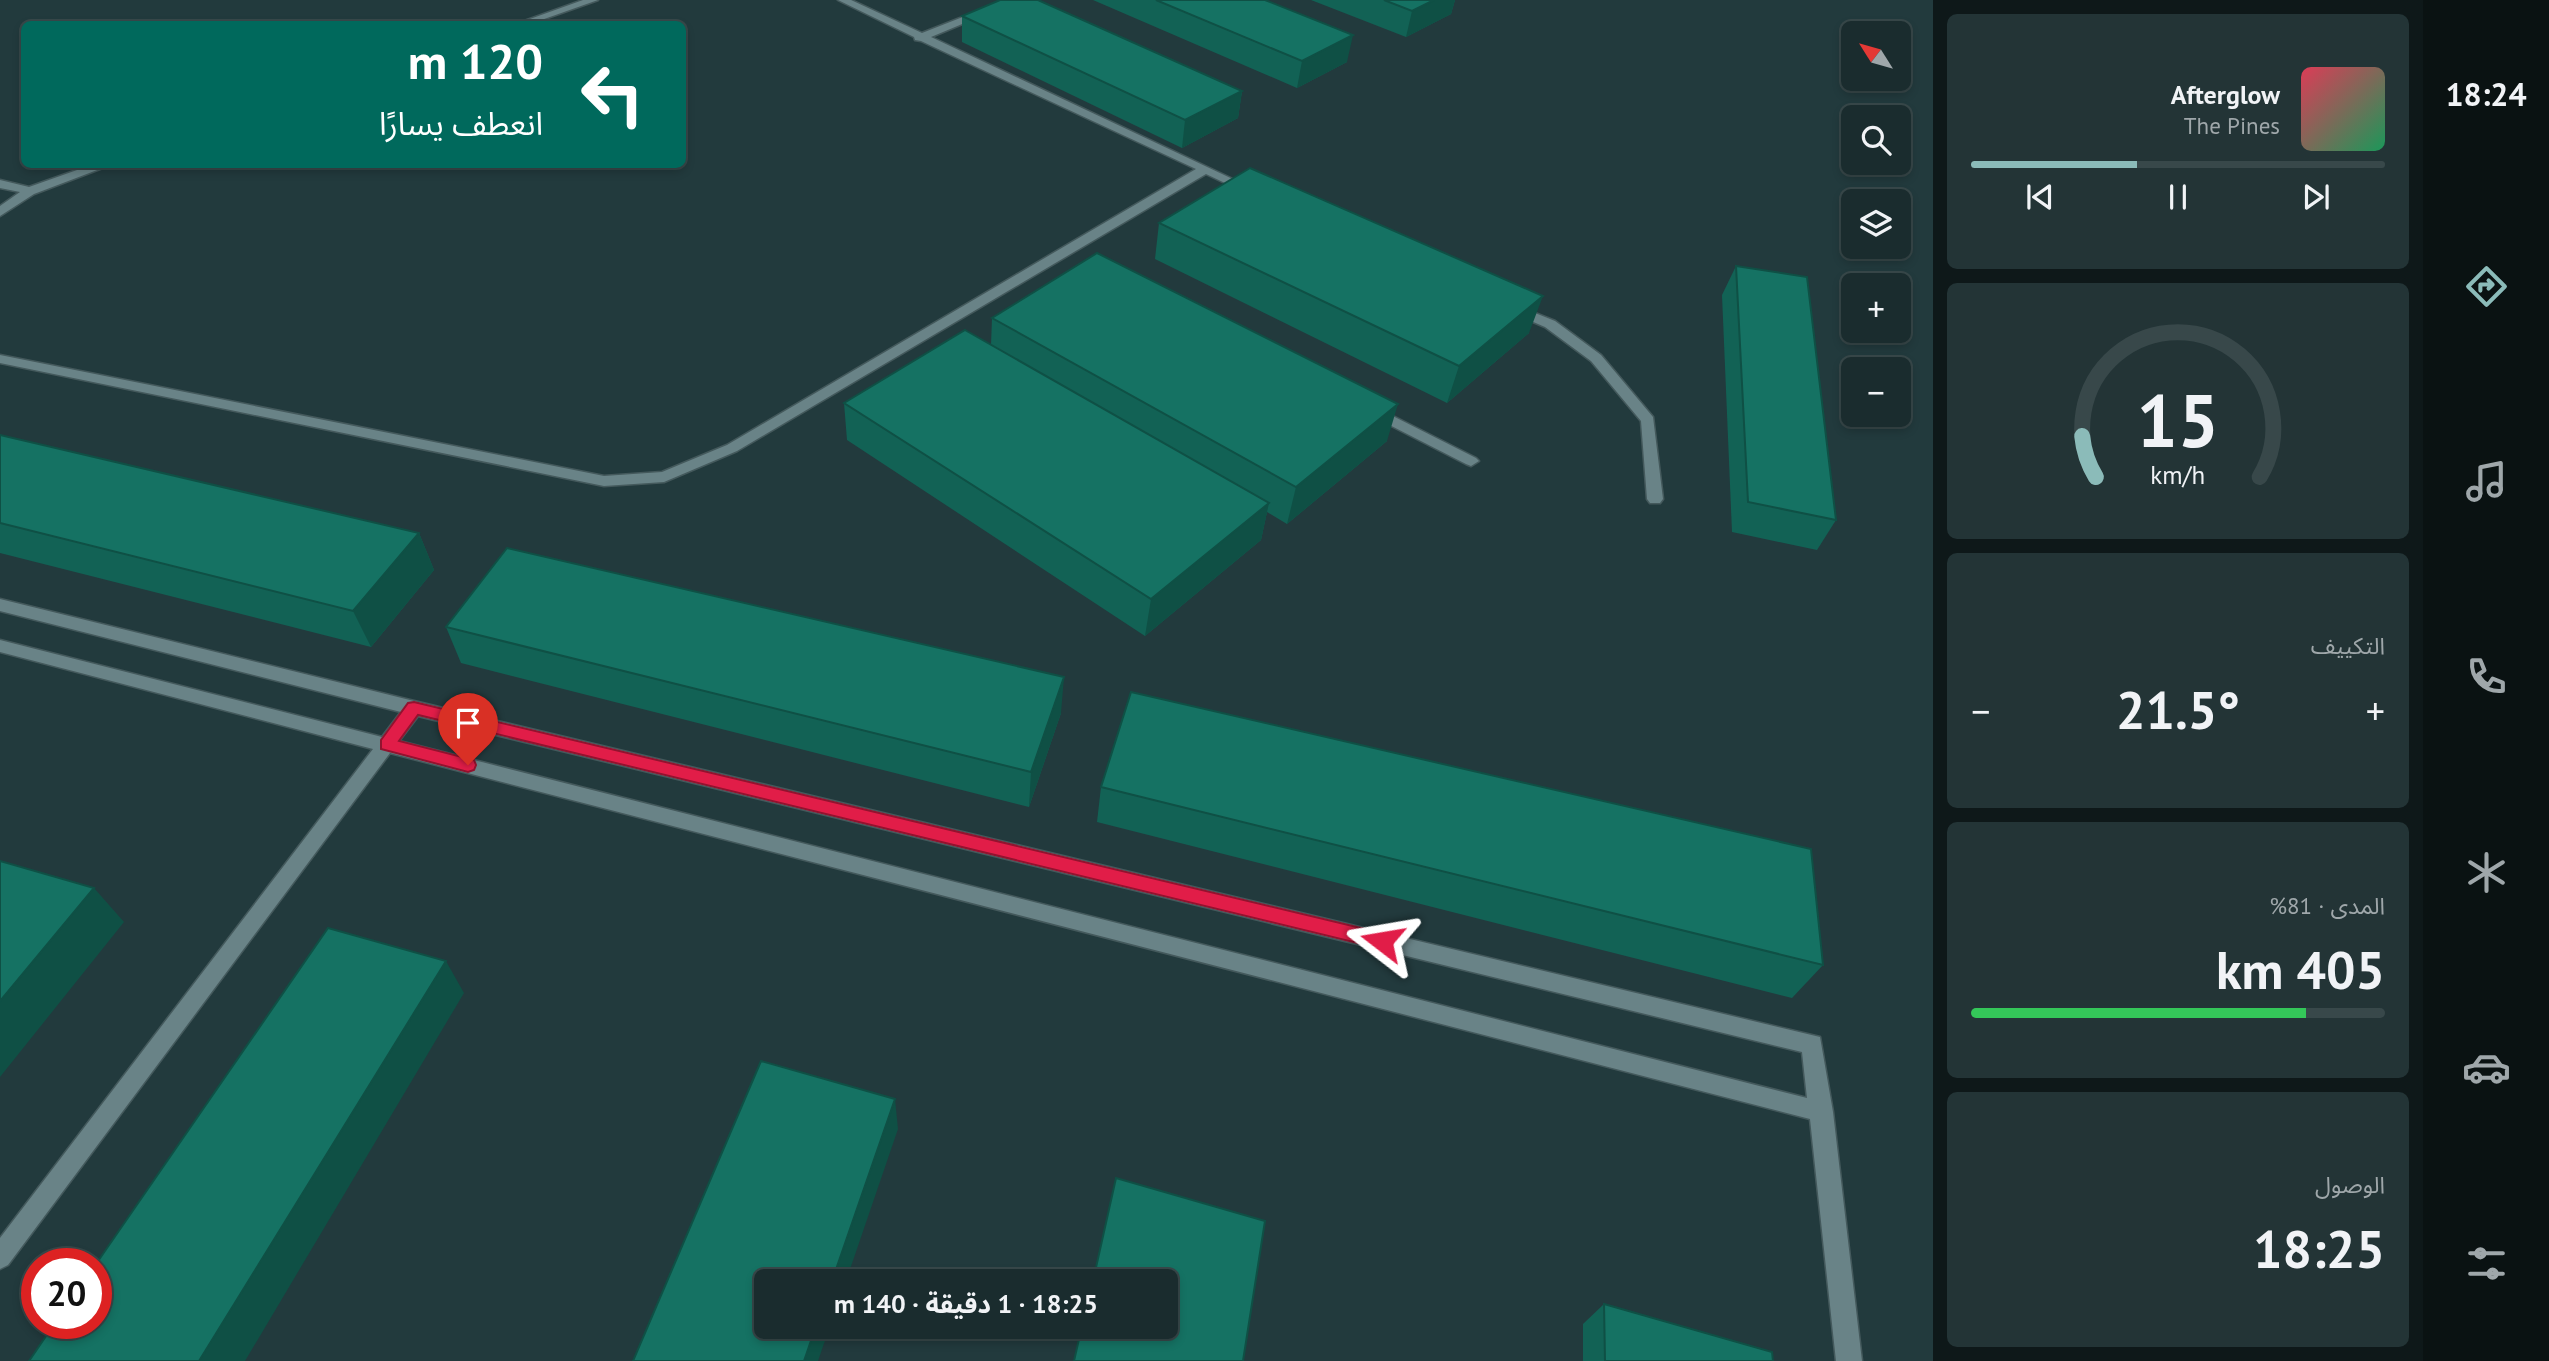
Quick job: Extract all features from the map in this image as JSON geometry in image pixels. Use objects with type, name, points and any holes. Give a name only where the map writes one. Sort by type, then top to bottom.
[{"type":"lane","points":[[530,21],[593,0]]},
{"type":"lane","points":[[843,0],[919,38],[1266,197]]},
{"type":"lane","points":[[919,38],[1011,1]]},
{"type":"lane","points":[[0,212],[30,191],[96,168]]},
{"type":"lane","points":[[0,359],[604,481],[664,477],[732,448],[1069,255],[1204,170]]},
{"type":"lane","points":[[0,184],[30,191]]},
{"type":"lane","points":[[1501,302],[1550,324],[1596,358],[1648,420],[1655,499]]},
{"type":"lane","points":[[1359,404],[1471,461]]},
{"type":"lane","points":[[0,605],[414,708],[1812,1044],[1849,1361]]},
{"type":"lane","points":[[0,646],[1822,1112]]},
{"type":"lane","points":[[0,1257],[414,708]]},
{"type":"building","points":[[1000,0],[1038,0],[1242,91],[1185,120],[962,16]]},
{"type":"building","points":[[1156,0],[1265,0],[1353,35],[1302,61]]},
{"type":"building","points":[[1384,0],[1434,0],[1412,11]]},
{"type":"building","points":[[1250,168],[1543,296],[1459,366],[1159,223]]},
{"type":"building","points":[[1097,253],[1398,404],[1296,487],[992,318]]},
{"type":"building","points":[[1736,266],[1807,277],[1836,520],[1748,502]]},
{"type":"building","points":[[965,330],[1269,503],[1151,599],[844,403]]},
{"type":"building","points":[[0,435],[419,533],[353,611],[0,523]]},
{"type":"building","points":[[507,548],[1064,677],[1031,772],[446,627]]},
{"type":"building","points":[[1131,692],[1811,849],[1823,965],[1101,787]]},
{"type":"building","points":[[0,861],[94,888],[0,1001]]},
{"type":"building","points":[[328,928],[446,961],[199,1361],[29,1361],[44,1339],[112,1339],[112,1248],[107,1248]]},
{"type":"building","points":[[761,1061],[895,1099],[836,1269],[754,1269],[754,1339],[812,1339],[804,1361],[633,1361]]},
{"type":"building","points":[[1116,1178],[1265,1221],[1243,1361],[1074,1361],[1079,1339],[1178,1339],[1178,1269],[1096,1269]]},
{"type":"building","points":[[1604,1304],[1772,1352],[1773,1361],[1605,1361]]},
{"type":"route","points":[[468,765],[387,744],[414,708],[1382,941]]}]
